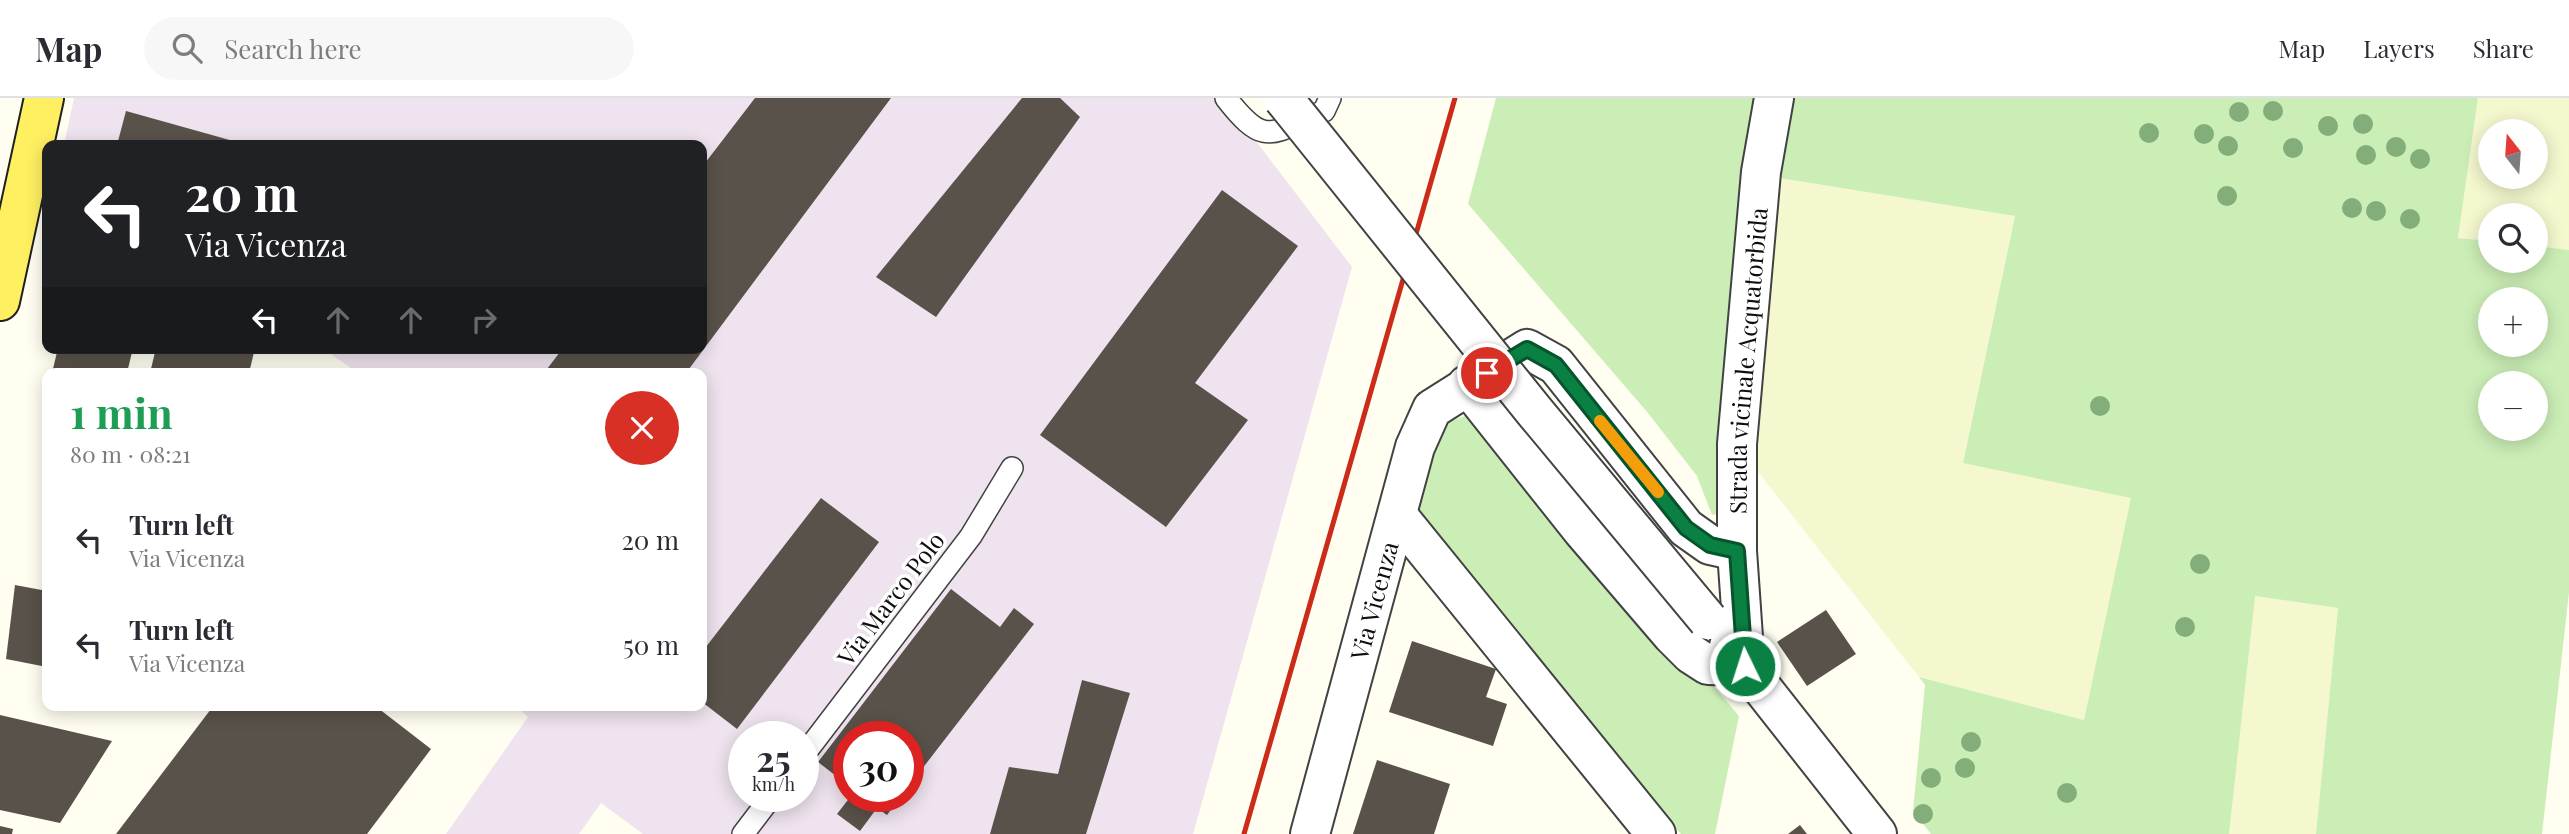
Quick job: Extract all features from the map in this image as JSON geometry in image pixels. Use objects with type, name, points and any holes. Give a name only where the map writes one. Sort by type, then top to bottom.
[{"type":"main road","points":[[0,300],[44,98]]},
{"type":"street","points":[[1283,98],[1535,412],[1708,620],[1877,834]]},
{"type":"street","name":"Strada vicinale Acquatorbida","points":[[1745,666],[1737,551],[1737,444],[1761,172],[1774,98]]},
{"type":"street","name":"Via Vicenza","points":[[1310,834],[1415,447],[1432,409],[1466,385],[1527,349],[1556,365],[1686,528],[1710,545],[1737,551]]},
{"type":"street","points":[[1466,385],[1582,530],[1672,635],[1691,654],[1708,665],[1745,666]]},
{"type":"street","points":[[1398,516],[1656,834]]},
{"type":"lane","points":[[1226,98],[1244,122],[1262,132],[1278,131],[1324,111],[1331,98]]},
{"type":"lane","name":"Via Marco Polo","points":[[819,734],[971,536],[1012,468]]},
{"type":"lane","points":[[743,834],[760,812]]},
{"type":"shaded area","points":[[74,98],[1223,98],[1352,267],[1193,834],[643,834],[601,803],[579,834],[446,834],[528,717],[522,711],[707,711],[707,368],[351,368],[331,354],[707,354],[707,140],[65,140]]},
{"type":"green space","points":[[1496,98],[1765,98],[1722,513],[1712,515],[1697,476],[1648,413],[1468,204]]},
{"type":"green space","points":[[1787,98],[2478,98],[2458,238],[2478,240],[2478,273],[2548,273],[2548,247],[2569,250],[2569,592],[2542,834],[2316,834],[2338,608],[2255,596],[2229,834],[1931,834],[1913,811],[1925,685],[1919,677],[2084,720],[2131,498],[1963,463],[2015,216],[1774,177]]},
{"type":"green space","points":[[2478,98],[2569,98],[2569,250],[2548,247],[2548,203],[2478,203],[2478,240],[2458,238]]},
{"type":"green space","points":[[1774,177],[2015,216],[1963,462],[2132,497],[2084,720],[1919,677],[1751,463]]},
{"type":"green space","points":[[1467,415],[1661,654],[1712,684],[1739,716],[1715,834],[1681,834],[1413,518],[1444,424]]},
{"type":"green space","points":[[2254,596],[2338,608],[2316,834],[2229,834]]},
{"type":"building","points":[[755,98],[891,98],[707,345],[707,160]]},
{"type":"building","points":[[1022,98],[1060,98],[1080,117],[936,317],[876,277]]},
{"type":"building","points":[[126,111],[230,140],[118,140]]},
{"type":"building","points":[[1222,190],[1298,246],[1195,383],[1248,420],[1166,527],[1040,435]]},
{"type":"building","points":[[57,354],[132,354],[128,368],[53,368]]},
{"type":"building","points":[[155,354],[254,354],[250,368],[151,368]]},
{"type":"building","points":[[558,354],[700,354],[690,368],[548,368]]},
{"type":"building","points":[[821,498],[879,542],[743,721],[728,722],[707,706],[707,646]]},
{"type":"building","points":[[15,585],[42,590],[42,666],[6,659]]},
{"type":"building","points":[[951,589],[1000,627],[1014,608],[1034,624],[924,766],[924,721],[850,721]]},
{"type":"building","points":[[1826,610],[1856,654],[1807,686],[1777,642]]},
{"type":"building","points":[[1412,641],[1496,669],[1486,697],[1507,704],[1493,746],[1389,712]]},
{"type":"building","points":[[1082,680],[1130,693],[1086,834],[990,834],[1009,767],[1058,774]]},
{"type":"building","points":[[209,711],[382,711],[431,749],[367,834],[116,834]]},
{"type":"building","points":[[0,715],[112,741],[60,823],[0,810]]},
{"type":"building","points":[[833,742],[833,774],[819,761]]},
{"type":"building","points":[[1377,760],[1450,784],[1434,834],[1353,834]]},
{"type":"building","points":[[839,812],[874,812],[860,831],[837,814]]},
{"type":"building","points":[[1800,825],[1807,834],[1788,834]]},
{"type":"building","points":[[0,826],[13,829],[12,834],[0,834]]},
{"type":"railway","points":[[1244,834],[1455,98]]},
{"type":"slow traffic","points":[[1600,421],[1658,492]]},
{"type":"route","points":[[1487,373],[1527,349],[1556,365],[1686,528],[1710,545],[1737,551],[1745,666]]}]
